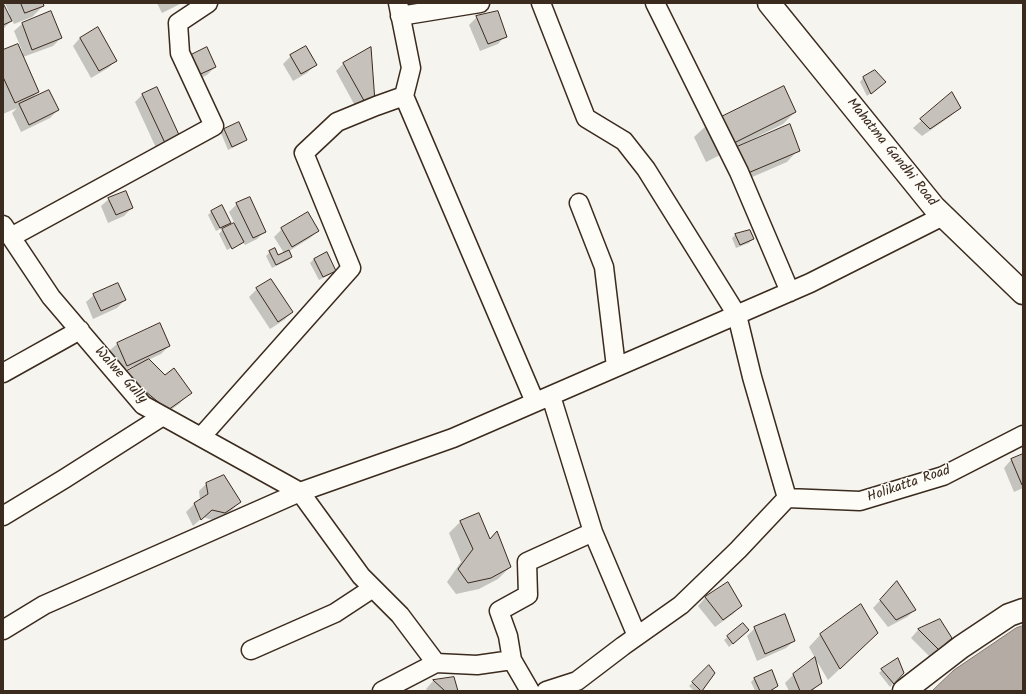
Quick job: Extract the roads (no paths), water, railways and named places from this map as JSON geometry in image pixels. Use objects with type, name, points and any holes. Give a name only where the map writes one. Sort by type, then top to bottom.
[{"type":"main road","name":"Mahatma Gandhi Road","points":[[769,3],[934,207],[1023,293]]},
{"type":"main road","points":[[904,691],[961,647],[1009,615],[1023,610]]},
{"type":"street","points":[[7,231],[214,126],[180,53],[178,23],[208,3]]},
{"type":"street","points":[[480,3],[399,9],[411,68],[404,96],[543,399],[593,532],[637,636]]},
{"type":"street","points":[[541,3],[586,118],[624,141],[646,169],[737,315],[752,377],[787,498],[738,550],[681,605],[577,681],[546,691]]},
{"type":"street","points":[[655,3],[739,172],[790,292]]},
{"type":"street","points":[[201,437],[351,268],[304,153],[337,122],[404,96]]},
{"type":"street","points":[[579,203],[604,266],[616,367]]},
{"type":"street","points":[[3,630],[44,605],[300,492],[453,438],[810,284],[944,216]]},
{"type":"street","name":"Walwe Gully","points":[[7,231],[51,297],[143,405],[300,492]]},
{"type":"street","points":[[3,373],[80,330]]},
{"type":"street","points":[[3,516],[163,416]]},
{"type":"street","name":"Holikatta Road","points":[[787,498],[860,501],[943,476],[1023,435]]},
{"type":"street","points":[[300,492],[361,576],[400,615],[436,663]]},
{"type":"street","points":[[530,691],[512,660],[508,636],[499,611],[528,595],[527,562],[593,532]]},
{"type":"street","points":[[251,650],[334,613],[373,588]]},
{"type":"street","points":[[382,691],[436,663],[477,665],[512,660]]}]
